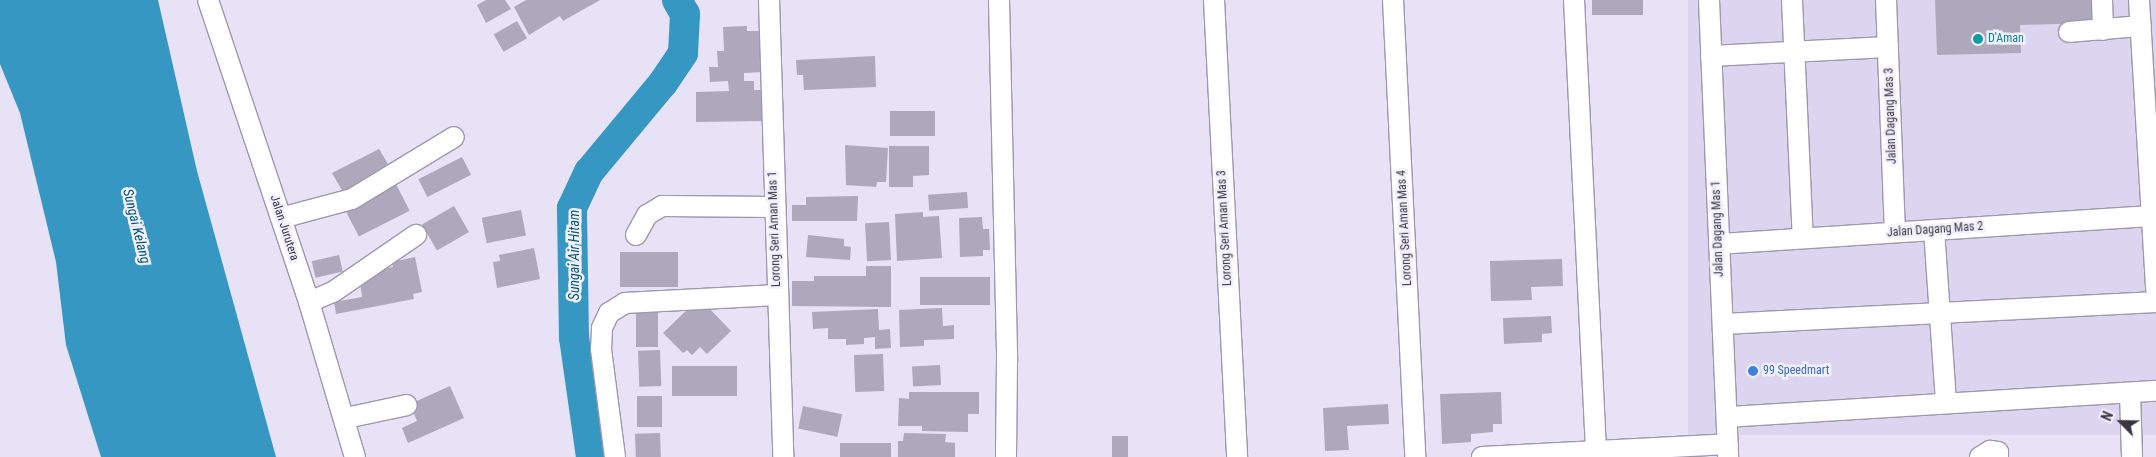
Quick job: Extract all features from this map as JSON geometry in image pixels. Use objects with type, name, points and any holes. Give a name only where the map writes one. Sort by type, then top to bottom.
[{"type":"street","name":"Jalan Jurutera","points":[[208,0],[309,302],[346,418],[355,457]]},
{"type":"street","name":"Lorong Seri Aman Mas 1","points":[[769,0],[783,457]]},
{"type":"street","points":[[999,0],[1007,341],[1006,457]]},
{"type":"street","name":"Lorong Seri Aman Mas 3","points":[[1214,0],[1237,457]]},
{"type":"street","name":"Lorong Seri Aman Mas 4","points":[[1393,0],[1415,457]]},
{"type":"street","points":[[1574,0],[1596,454]]},
{"type":"street","name":"Jalan Dagang Mas 1","points":[[1709,0],[1728,450]]},
{"type":"street","points":[[1792,0],[1803,238]]},
{"type":"street","name":"Jalan Dagang Mas 3","points":[[1886,0],[1895,232]]},
{"type":"street","points":[[2102,0],[2103,30]]},
{"type":"street","points":[[2139,0],[2152,139],[2152,216],[2156,290]]},
{"type":"street","points":[[2069,32],[2141,26]]},
{"type":"street","points":[[1711,56],[1888,47]]},
{"type":"street","points":[[281,218],[352,198],[454,138]]},
{"type":"street","points":[[636,235],[647,215],[662,206],[775,207]]},
{"type":"street","name":"Jalan Dagang Mas 2","points":[[1719,244],[2152,216]]},
{"type":"street","points":[[1934,230],[1946,404]]},
{"type":"street","points":[[309,302],[333,292],[416,235]]},
{"type":"street","points":[[615,457],[601,349],[602,328],[609,313],[625,303],[778,295]]},
{"type":"street","points":[[1723,324],[2156,302]]},
{"type":"street","points":[[1726,417],[2156,391]]},
{"type":"street","points":[[2130,393],[2132,457]]},
{"type":"street","points":[[346,418],[407,406]]},
{"type":"street","points":[[1482,457],[1728,450]]},
{"type":"shaded area","points":[[1688,0],[2156,0],[2156,435],[1688,435]]},
{"type":"water","name":"Sungai Kelang","points":[[0,0],[158,0],[197,171],[276,457],[101,457],[66,345],[56,262],[20,113],[0,64]]},
{"type":"building","points":[[486,0],[505,0],[511,9],[486,23],[477,5]]},
{"type":"building","points":[[526,0],[600,0],[563,21],[560,16],[529,35],[514,7]]},
{"type":"building","points":[[1592,0],[1643,0],[1643,15],[1592,15]]},
{"type":"building","name":"D'Aman","points":[[1935,0],[2091,0],[2092,23],[2020,25],[2021,53],[1937,55]]},
{"type":"building","points":[[517,21],[527,38],[504,52],[494,34]]},
{"type":"building","points":[[747,26],[747,31],[763,31],[764,72],[744,73],[744,81],[754,81],[754,90],[761,90],[762,121],[696,122],[696,92],[729,91],[728,81],[710,82],[709,67],[718,67],[717,51],[724,51],[723,27]]},
{"type":"building","points":[[875,56],[876,87],[804,90],[803,75],[797,75],[796,60]]},
{"type":"building","points":[[890,111],[935,111],[935,136],[890,136]]},
{"type":"building","points":[[845,145],[888,148],[886,182],[877,182],[876,187],[846,185]]},
{"type":"building","points":[[889,146],[929,146],[929,175],[913,176],[913,187],[889,187]]},
{"type":"building","points":[[379,149],[388,164],[343,192],[332,173]]},
{"type":"building","points":[[462,157],[471,175],[427,197],[418,179]]},
{"type":"building","points":[[396,184],[410,211],[359,237],[345,210]]},
{"type":"building","points":[[967,192],[968,208],[929,211],[928,195]]},
{"type":"building","points":[[858,196],[857,221],[792,221],[792,205],[806,205],[806,197]]},
{"type":"building","points":[[454,206],[469,232],[437,250],[422,224]]},
{"type":"building","points":[[521,210],[526,236],[487,243],[482,218]]},
{"type":"building","points":[[923,212],[923,217],[939,216],[942,258],[897,261],[895,214]]},
{"type":"building","points":[[982,217],[983,229],[989,229],[990,250],[983,250],[983,256],[960,257],[959,218]]},
{"type":"building","points":[[889,222],[891,260],[867,261],[865,223]]},
{"type":"building","points":[[808,235],[844,239],[844,246],[851,247],[850,260],[806,257]]},
{"type":"building","points":[[534,248],[540,279],[497,288],[493,262],[500,261],[499,255]]},
{"type":"building","points":[[620,252],[678,252],[678,287],[620,287]]},
{"type":"building","points":[[339,255],[343,272],[316,278],[312,261]]},
{"type":"building","points":[[415,257],[422,292],[413,294],[414,299],[336,314],[334,302],[362,297],[360,282],[368,281],[366,272],[393,267],[392,262]]},
{"type":"building","points":[[1562,259],[1563,286],[1531,287],[1532,300],[1491,301],[1490,261]]},
{"type":"building","points":[[866,266],[891,266],[891,307],[792,306],[792,281],[814,281],[814,276],[866,276]]},
{"type":"building","points":[[920,277],[990,277],[990,305],[920,305]]},
{"type":"building","points":[[693,304],[706,305],[731,331],[707,354],[700,347],[692,355],[687,350],[683,353],[663,333]]},
{"type":"building","points":[[636,308],[658,308],[658,347],[636,347]]},
{"type":"building","points":[[942,308],[943,326],[954,325],[954,339],[924,340],[924,346],[900,347],[899,310]]},
{"type":"building","points":[[878,309],[879,330],[890,329],[891,348],[875,349],[875,337],[864,338],[864,344],[846,345],[846,339],[828,339],[828,328],[813,329],[812,312]]},
{"type":"building","points":[[1551,316],[1552,333],[1542,334],[1542,342],[1504,344],[1503,318]]},
{"type":"building","points":[[660,350],[661,386],[639,387],[638,351]]},
{"type":"building","points":[[883,354],[884,391],[855,392],[854,355]]},
{"type":"building","points":[[940,365],[941,385],[913,386],[912,366]]},
{"type":"building","points":[[672,366],[737,366],[737,396],[672,396]]},
{"type":"building","points":[[450,386],[464,418],[408,443],[402,428],[417,421],[410,404]]},
{"type":"building","points":[[909,392],[979,392],[979,414],[968,414],[968,432],[922,431],[922,426],[898,426],[899,398],[909,399]]},
{"type":"building","points":[[1501,392],[1502,424],[1493,424],[1493,432],[1471,434],[1471,442],[1442,444],[1440,394]]},
{"type":"building","points":[[637,396],[662,396],[662,427],[637,427]]},
{"type":"building","points":[[1388,404],[1389,424],[1347,426],[1349,450],[1325,451],[1323,408]]},
{"type":"building","points":[[803,406],[842,414],[837,437],[798,428]]},
{"type":"building","points":[[660,433],[661,457],[636,457],[635,434]]},
{"type":"building","points":[[904,433],[946,434],[945,442],[955,443],[955,457],[898,457],[898,441],[903,441]]},
{"type":"building","points":[[1112,436],[1128,436],[1128,457],[1112,457]]},
{"type":"building","points":[[840,443],[891,443],[891,457],[840,457]]},
{"type":"waterway","name":"Sungai Air Hitam","points":[[591,457],[574,338],[572,208],[589,172],[663,83],[683,53],[685,14],[677,0]]},
{"type":"place","name":"D'Aman","points":[[1978,39]]},
{"type":"place","name":"99 Speedmart","points":[[1753,371]]}]
